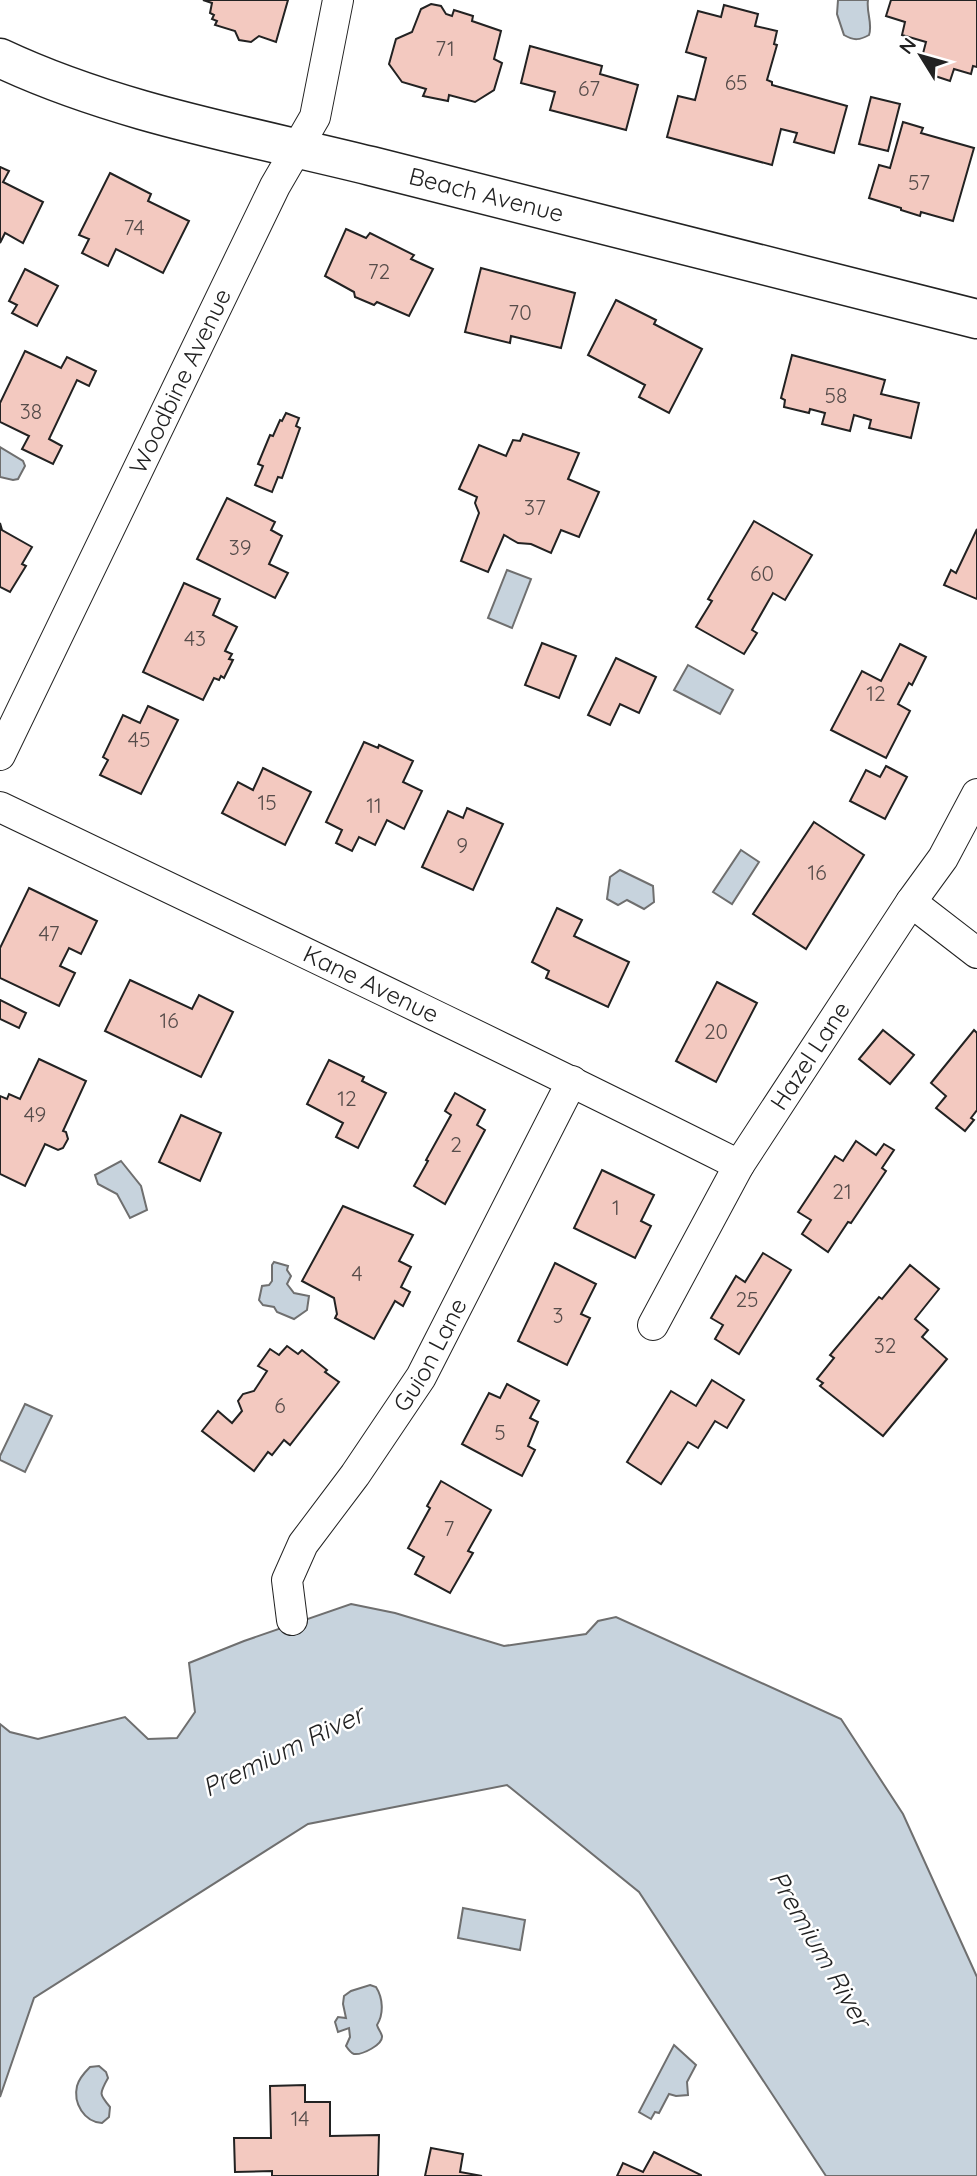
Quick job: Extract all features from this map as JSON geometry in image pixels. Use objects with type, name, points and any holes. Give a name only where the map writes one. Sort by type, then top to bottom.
[{"type":"street","name":"Woodbine Avenue","points":[[0,755],[275,186],[315,117],[338,0]]},
{"type":"street","name":"Beach Avenue","points":[[0,58],[83,93],[145,112],[977,319]]},
{"type":"street","name":"Hazel Lane","points":[[653,1325],[739,1164],[911,902],[943,858],[977,794]]},
{"type":"street","name":"Kane Avenue","points":[[0,807],[739,1164]]},
{"type":"street","points":[[911,902],[977,953]]},
{"type":"street","name":"Guion Lane","points":[[292,1620],[287,1580],[303,1545],[355,1475],[421,1377],[572,1081]]},
{"type":"water","points":[[838,0],[868,0],[869,35],[857,39],[844,35],[837,14]]},
{"type":"water","points":[[0,447],[23,461],[25,466],[18,479],[0,477]]},
{"type":"water","points":[[507,570],[531,579],[512,628],[488,618]]},
{"type":"water","points":[[688,665],[733,690],[720,714],[674,690]]},
{"type":"water","points":[[741,850],[759,862],[732,904],[713,892]]},
{"type":"water","points":[[620,870],[653,886],[654,902],[644,909],[627,900],[618,905],[607,899],[610,877]]},
{"type":"water","points":[[121,1161],[141,1186],[147,1210],[130,1218],[117,1194],[98,1184],[95,1175]]},
{"type":"water","points":[[274,1262],[288,1266],[287,1270],[291,1276],[287,1284],[294,1293],[309,1296],[307,1310],[294,1319],[277,1312],[274,1307],[263,1305],[259,1300],[262,1286],[269,1285],[272,1281]]},
{"type":"water","points":[[25,1404],[52,1416],[25,1472],[0,1460],[0,1456]]},
{"type":"water","name":"Premium River","points":[[351,1604],[395,1613],[504,1646],[586,1634],[598,1621],[616,1617],[841,1719],[903,1814],[977,1977],[977,2176],[826,2176],[639,1892],[507,1785],[308,1824],[34,1998],[0,2097],[0,1724],[10,1732],[38,1739],[125,1717],[148,1739],[177,1738],[195,1712],[189,1663]]},
{"type":"water","points":[[463,1908],[525,1920],[520,1950],[458,1938]]},
{"type":"water","points":[[370,1985],[376,1987],[381,2001],[382,2011],[377,2025],[382,2036],[379,2043],[371,2049],[354,2054],[346,2046],[350,2037],[349,2028],[338,2032],[335,2022],[338,2017],[346,2018],[344,1996]]},
{"type":"water","points":[[674,2045],[696,2065],[687,2082],[688,2095],[669,2094],[659,2113],[655,2112],[651,2119],[639,2112]]},
{"type":"water","points":[[99,2066],[108,2078],[102,2094],[110,2107],[109,2117],[102,2123],[85,2115],[78,2105],[76,2092],[84,2073],[90,2067]]},
{"type":"building","points":[[203,0],[288,0],[276,42],[259,36],[251,42],[239,40],[235,31],[215,25],[217,21],[212,19],[214,15],[210,13],[212,3]]},
{"type":"building","points":[[891,0],[977,0],[977,67],[973,66],[971,74],[954,69],[950,81],[932,75],[935,65],[921,61],[926,42],[902,35],[905,22],[886,16]]},
{"type":"building","points":[[431,4],[441,6],[446,14],[452,16],[454,10],[473,16],[472,21],[501,31],[494,59],[502,63],[494,90],[475,102],[449,95],[448,101],[423,96],[426,89],[402,82],[389,64],[396,39],[412,32],[421,9]]},
{"type":"building","points":[[724,5],[758,14],[755,26],[777,31],[774,44],[777,45],[767,80],[772,82],[772,85],[847,106],[834,153],[794,142],[797,133],[781,129],[772,165],[667,137],[678,96],[695,100],[706,58],[686,52],[698,11],[721,17]]},
{"type":"building","points":[[530,46],[602,66],[600,74],[638,85],[626,130],[550,110],[555,92],[521,83]]},
{"type":"building","points":[[871,97],[900,104],[888,151],[859,144]]},
{"type":"building","points":[[903,122],[923,128],[921,133],[974,148],[953,221],[921,212],[920,216],[869,198],[879,165],[890,168]]},
{"type":"building","points":[[0,167],[9,171],[3,182],[43,202],[23,243],[5,233],[0,243]]},
{"type":"building","points":[[110,173],[151,194],[148,201],[189,221],[163,273],[116,249],[108,266],[82,253],[89,239],[79,235]]},
{"type":"building","points":[[346,229],[366,238],[370,233],[414,255],[411,259],[433,269],[409,316],[377,302],[374,305],[355,297],[354,292],[325,276]]},
{"type":"building","points":[[481,268],[575,293],[561,348],[511,336],[510,343],[465,332]]},
{"type":"building","points":[[25,269],[58,286],[37,326],[12,313],[17,305],[9,301]]},
{"type":"building","points":[[616,300],[656,320],[654,324],[702,349],[669,413],[639,397],[645,385],[588,355]]},
{"type":"building","points":[[25,351],[61,368],[67,357],[96,371],[89,386],[77,380],[49,439],[62,446],[53,464],[22,449],[29,436],[0,422],[0,403]]},
{"type":"building","points":[[792,355],[885,380],[881,394],[919,403],[911,438],[869,428],[871,420],[854,415],[850,431],[822,424],[825,413],[810,409],[809,413],[784,407],[785,400],[781,398]]},
{"type":"building","points":[[286,413],[299,418],[296,426],[300,428],[282,478],[278,477],[272,492],[255,485],[263,466],[258,464],[270,435],[273,436]]},
{"type":"building","points":[[523,434],[579,453],[568,479],[599,492],[579,537],[561,530],[551,553],[531,544],[518,543],[504,535],[488,572],[461,561],[479,513],[475,503],[477,497],[459,489],[479,445],[506,456],[513,440],[520,441]]},
{"type":"building","points":[[227,498],[275,522],[271,530],[282,536],[269,564],[288,573],[275,598],[197,559]]},
{"type":"building","points":[[754,521],[812,555],[785,600],[773,593],[752,630],[757,633],[744,654],[696,627],[712,601],[708,599]]},
{"type":"building","points":[[0,523],[2,530],[32,547],[22,564],[26,566],[10,592],[0,587]]},
{"type":"building","points":[[977,529],[977,599],[944,585],[951,570],[956,573]]},
{"type":"building","points":[[184,583],[220,599],[213,615],[237,627],[225,651],[232,654],[229,659],[233,660],[224,678],[214,678],[203,700],[143,672]]},
{"type":"building","points":[[542,643],[576,656],[559,698],[525,685]]},
{"type":"building","points":[[900,644],[926,657],[912,685],[909,683],[898,704],[910,711],[886,758],[831,730],[862,671],[881,681]]},
{"type":"building","points":[[616,658],[656,677],[639,713],[620,704],[610,725],[588,715]]},
{"type":"building","points":[[148,706],[178,720],[141,794],[100,775],[108,760],[103,757],[123,715],[140,723]]},
{"type":"building","points":[[364,742],[378,748],[379,745],[413,761],[403,782],[422,791],[404,829],[387,820],[375,845],[359,837],[352,851],[336,843],[342,830],[326,822]]},
{"type":"building","points":[[886,766],[907,777],[885,819],[850,801],[866,770],[880,777]]},
{"type":"building","points":[[263,768],[311,792],[285,845],[222,813],[238,782],[253,790]]},
{"type":"building","points":[[467,808],[503,824],[473,890],[422,867],[448,811],[463,818]]},
{"type":"building","points":[[814,822],[864,855],[806,949],[753,914]]},
{"type":"building","points":[[29,888],[97,921],[81,954],[69,948],[60,966],[75,973],[59,1006],[0,978],[0,948]]},
{"type":"building","points":[[557,908],[582,920],[574,936],[629,962],[608,1007],[546,978],[549,971],[532,962]]},
{"type":"building","points":[[130,980],[192,1009],[199,995],[233,1012],[201,1077],[105,1031]]},
{"type":"building","points":[[717,982],[757,1003],[716,1082],[676,1061]]},
{"type":"building","points":[[0,1000],[26,1013],[19,1028],[0,1019]]},
{"type":"building","points":[[883,1030],[914,1055],[890,1084],[859,1059]]},
{"type":"building","points":[[974,1030],[977,1033],[977,1110],[971,1118],[974,1120],[965,1131],[936,1108],[946,1096],[931,1083]]},
{"type":"building","points":[[39,1059],[86,1081],[63,1131],[68,1139],[63,1148],[58,1150],[45,1144],[25,1186],[0,1174],[0,1096],[7,1099],[9,1094],[20,1099]]},
{"type":"building","points":[[329,1060],[364,1077],[362,1081],[386,1093],[358,1148],[336,1137],[343,1123],[307,1104]]},
{"type":"building","points":[[455,1093],[485,1110],[477,1125],[485,1130],[445,1204],[414,1186],[451,1115],[445,1111]]},
{"type":"building","points":[[181,1115],[221,1133],[200,1181],[159,1162]]},
{"type":"building","points":[[856,1141],[876,1155],[884,1144],[894,1150],[882,1168],[886,1171],[828,1252],[802,1234],[811,1220],[798,1212],[835,1156],[843,1161]]},
{"type":"building","points":[[602,1170],[654,1195],[641,1221],[651,1226],[635,1258],[574,1228]]},
{"type":"building","points":[[343,1206],[413,1235],[399,1261],[411,1267],[401,1287],[410,1292],[403,1306],[395,1301],[374,1339],[335,1318],[337,1314],[334,1298],[302,1281]]},
{"type":"building","points":[[763,1253],[791,1270],[739,1354],[715,1339],[723,1325],[711,1318],[736,1276],[745,1282]]},
{"type":"building","points":[[555,1263],[596,1284],[581,1314],[590,1318],[567,1365],[518,1341]]},
{"type":"building","points":[[910,1265],[939,1289],[915,1319],[928,1330],[922,1337],[947,1359],[883,1436],[820,1386],[823,1383],[817,1379],[834,1358],[830,1355]]},
{"type":"building","points":[[287,1346],[298,1354],[302,1350],[339,1382],[290,1445],[284,1440],[272,1455],[268,1452],[254,1471],[202,1431],[218,1411],[232,1423],[242,1411],[238,1401],[243,1394],[254,1391],[267,1371],[258,1366],[270,1349],[279,1355]]},
{"type":"building","points":[[712,1380],[744,1400],[727,1428],[715,1421],[698,1448],[688,1442],[661,1484],[627,1462],[671,1391],[696,1406]]},
{"type":"building","points":[[507,1384],[539,1401],[530,1418],[538,1422],[528,1446],[535,1450],[522,1476],[462,1444],[489,1393],[500,1398]]},
{"type":"building","points":[[441,1481],[491,1510],[468,1551],[473,1553],[450,1593],[415,1574],[424,1557],[408,1548]]},
{"type":"building","points":[[305,2085],[305,2102],[330,2102],[330,2136],[379,2135],[378,2176],[272,2176],[272,2171],[235,2172],[234,2138],[271,2138],[270,2086]]},
{"type":"building","points":[[431,2148],[463,2154],[460,2172],[482,2176],[425,2176]]},
{"type":"building","points":[[654,2152],[701,2176],[617,2176],[623,2163],[643,2172]]}]
